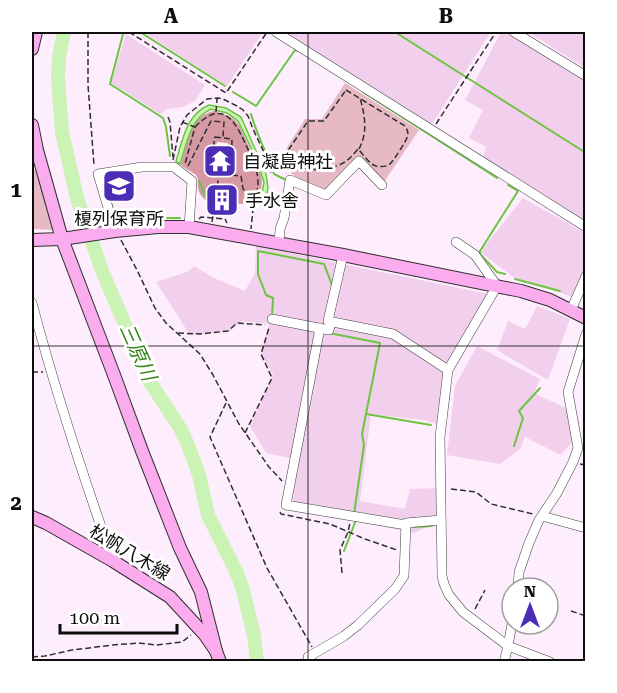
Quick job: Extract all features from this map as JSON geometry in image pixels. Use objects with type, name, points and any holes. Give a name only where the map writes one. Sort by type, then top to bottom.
[{"type":"street","points":[[32,49],[36,32]]},
{"type":"street","points":[[276,32],[585,226]]},
{"type":"street","points":[[514,32],[585,76]]},
{"type":"street","points":[[32,125],[34,151],[68,238],[142,451],[180,548],[201,592],[218,656]]},
{"type":"street","points":[[279,244],[290,180],[326,195],[359,160],[382,185]]},
{"type":"street","points":[[113,231],[98,174],[173,163],[192,181],[189,227]]},
{"type":"street","points":[[32,240],[158,227],[189,227],[521,291],[550,300],[581,314],[585,276]]},
{"type":"street","points":[[456,242],[475,255],[497,286]]},
{"type":"street","points":[[272,319],[329,330],[331,322],[328,321],[343,255]]},
{"type":"street","points":[[497,286],[448,370],[440,436],[442,576],[449,595],[463,612],[508,646],[550,662]]},
{"type":"street","points":[[32,303],[51,372],[113,561]]},
{"type":"street","points":[[331,322],[393,334],[448,370]]},
{"type":"street","points":[[320,328],[286,505],[406,525],[406,523],[441,520]]},
{"type":"street","points":[[519,576],[529,543],[542,516],[566,477],[578,448],[568,392],[585,334]]},
{"type":"street","points":[[542,516],[585,528]]},
{"type":"street","name":"松帆八木線","points":[[32,517],[113,561],[170,597],[218,656]]},
{"type":"street","points":[[313,657],[358,625],[395,589],[404,576],[406,525]]},
{"type":"street","points":[[504,662],[510,636]]},
{"type":"path","points":[[88,32],[88,85],[94,167],[98,174]]},
{"type":"path","points":[[129,32],[226,93],[267,32]]},
{"type":"path","points":[[433,130],[496,32]]},
{"type":"path","points":[[358,149],[373,165],[377,167],[389,165],[408,135],[407,130],[405,126],[360,98],[346,90],[324,122],[308,121],[285,155],[299,167],[328,169],[349,159],[358,149],[364,134],[364,114],[360,98]]},
{"type":"path","points":[[216,112],[218,98]]},
{"type":"path","points":[[173,163],[182,122],[202,102],[218,98],[243,110],[248,116],[272,173]]},
{"type":"path","points":[[183,174],[194,127],[216,112],[228,117],[235,124],[255,161],[258,181],[249,239]]},
{"type":"path","points":[[168,117],[173,163]]},
{"type":"path","points":[[183,174],[211,121],[224,122],[223,138]]},
{"type":"path","points":[[182,122],[194,127]]},
{"type":"path","points":[[231,175],[232,139],[215,137],[209,170],[219,173],[231,175],[241,176],[243,189],[254,200]]},
{"type":"path","points":[[255,161],[265,156]]},
{"type":"path","points":[[211,231],[219,173]]},
{"type":"path","points":[[113,231],[137,270],[155,308],[166,323],[200,354],[239,424],[269,467],[284,483]]},
{"type":"path","points":[[177,333],[200,334],[228,331],[237,323],[270,325],[261,354],[272,378],[245,433]]},
{"type":"path","points":[[32,372],[51,372]]},
{"type":"path","points":[[227,401],[210,437],[267,568],[313,657]]},
{"type":"path","points":[[441,488],[476,492],[491,504],[542,516]]},
{"type":"path","points":[[280,511],[281,514],[330,524],[406,553]]},
{"type":"path","points":[[342,573],[340,550],[352,516]]},
{"type":"path","points":[[471,618],[485,590]]},
{"type":"path","points":[[571,611],[585,616]]},
{"type":"path","points":[[32,657],[113,645],[138,643],[156,645],[182,642],[199,630]]},
{"type":"shaded area","points":[[143,32],[263,32],[227,86]]},
{"type":"shaded area","points":[[286,32],[491,32],[432,124]]},
{"type":"shaded area","points":[[501,32],[513,32],[585,77],[585,221],[483,158],[486,147],[469,138],[483,110],[465,100]]},
{"type":"shaded area","points":[[528,32],[585,32],[585,68]]},
{"type":"shaded area","points":[[126,34],[205,85],[195,101],[183,107],[167,109],[160,114],[111,83]]},
{"type":"shaded area","points":[[345,83],[419,130],[384,182],[359,156],[326,191],[294,176],[281,157],[305,119],[322,119]]},
{"type":"shaded area","points":[[209,105],[226,108],[241,117],[266,174],[268,188],[266,199],[261,199],[264,182],[256,158],[238,121],[227,113],[211,109],[204,113],[190,132],[180,164],[176,161],[190,121],[201,109]]},
{"type":"shaded area","points":[[213,111],[229,116],[240,127],[260,171],[262,181],[257,205],[228,202],[226,195],[214,195],[213,203],[209,203],[199,192],[196,175],[182,166],[194,125],[205,114]],"holes":[[[217,142],[228,143],[227,153],[230,154],[228,173],[211,169]]]},
{"type":"shaded area","points":[[33,170],[39,171],[54,230],[34,229]]},
{"type":"shaded area","points":[[523,198],[585,233],[585,266],[573,297],[513,277],[480,252]]},
{"type":"shaded area","points":[[256,246],[493,295],[448,370],[441,425],[423,420],[371,414],[360,501],[405,509],[410,489],[441,488],[441,520],[414,533],[292,508],[298,460],[266,453],[250,426],[273,375],[261,354],[269,324],[241,321],[230,331],[190,335],[156,282],[187,272],[194,266],[214,278],[245,291],[255,273]]},
{"type":"shaded area","points":[[537,306],[570,319],[548,380],[497,350],[508,321],[525,329]]},
{"type":"shaded area","points":[[477,346],[540,379],[534,393],[572,411],[576,438],[561,455],[525,437],[520,449],[500,464],[447,455],[455,386]]},
{"type":"waterway","name":"三原川","points":[[64,32],[58,79],[62,132],[77,198],[102,271],[150,382],[180,428],[188,445],[199,475],[208,515],[243,590],[254,636],[257,662]]},
{"type":"waterway","points":[[140,32],[225,86]]},
{"type":"waterway","points":[[395,32],[586,153]]},
{"type":"waterway","points":[[123,34],[110,84],[163,118],[170,156]]},
{"type":"waterway","points":[[233,92],[256,106],[295,50],[299,51]]},
{"type":"waterway","points":[[363,92],[497,178]]},
{"type":"waterway","points":[[251,114],[274,174],[286,180]]},
{"type":"waterway","points":[[199,181],[205,195],[212,200]]},
{"type":"waterway","points":[[505,274],[497,272],[480,254],[480,251],[518,191],[508,185]]},
{"type":"waterway","points":[[111,203],[118,222],[180,218]]},
{"type":"waterway","points":[[258,251],[324,264],[332,285]]},
{"type":"waterway","points":[[258,252],[258,274],[266,295],[273,298],[272,316]]},
{"type":"waterway","points":[[515,279],[560,291]]},
{"type":"waterway","points":[[329,333],[380,343],[362,434],[364,445],[354,514]]},
{"type":"waterway","points":[[514,446],[523,418],[519,411],[540,388]]},
{"type":"waterway","points":[[366,414],[431,425]]},
{"type":"waterway","points":[[344,551],[356,520]]},
{"type":"waterway","points":[[414,527],[432,526]]},
{"type":"place","name":"自凝島神社","points":[[220,161]]},
{"type":"place","name":"榎列保育所","points":[[119,186]]},
{"type":"place","name":"手水舎","points":[[222,200]]}]
